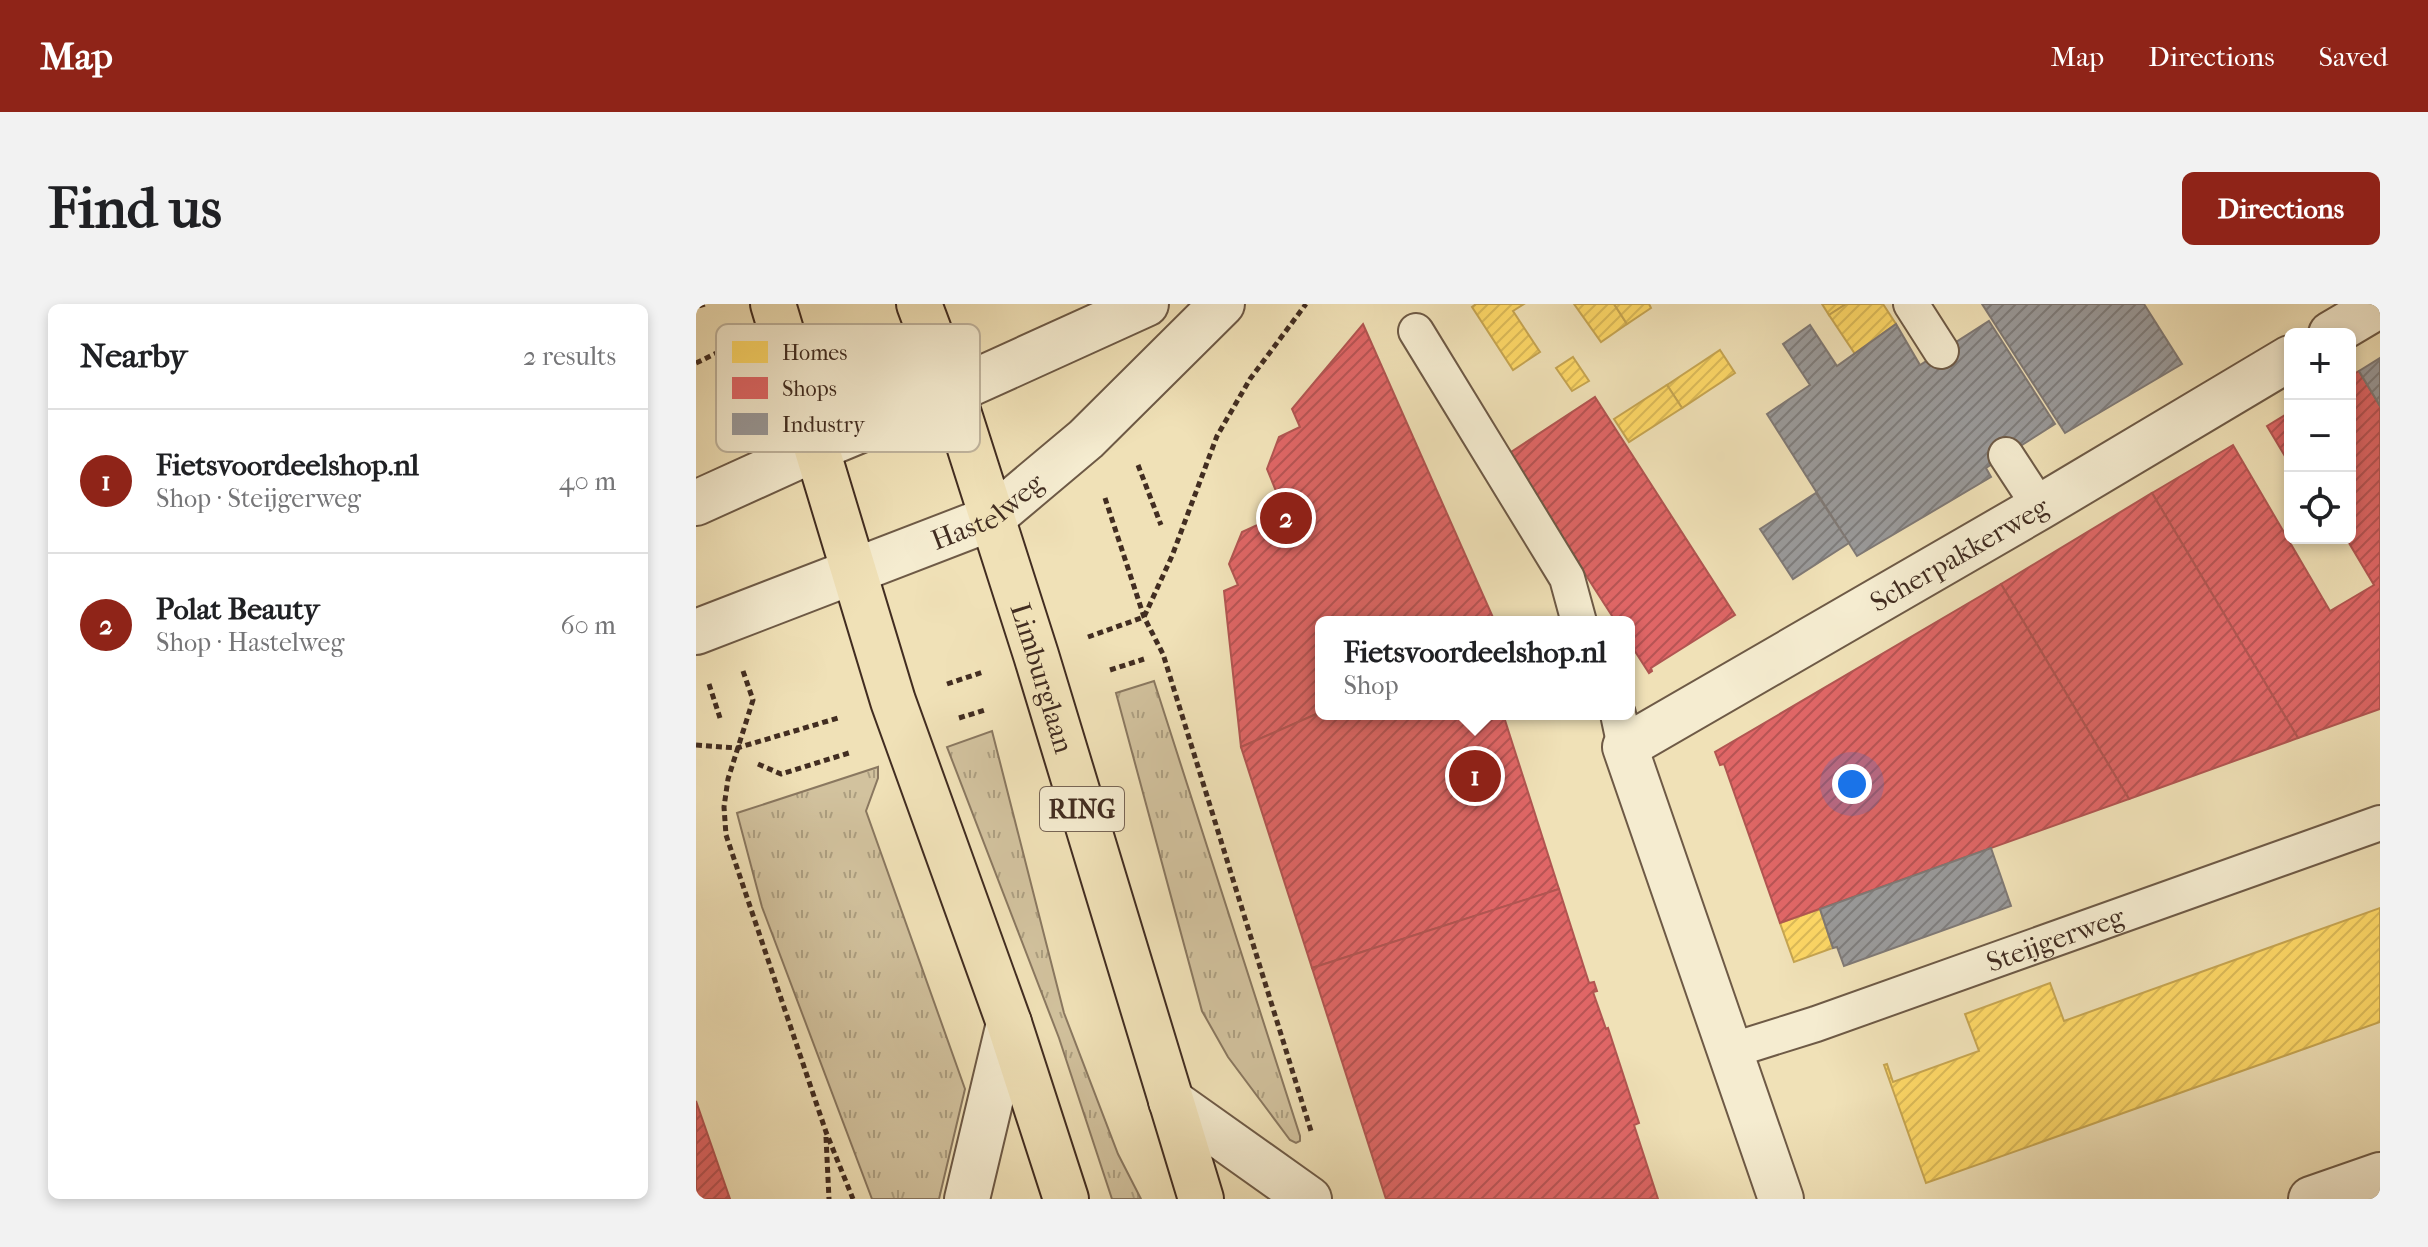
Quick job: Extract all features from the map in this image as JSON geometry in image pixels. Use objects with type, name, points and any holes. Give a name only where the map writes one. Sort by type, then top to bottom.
[{"type":"main road","points":[[773,304],[779,324]]},
{"type":"main road","name":"RING","points":[[919,304],[926,324]]},
{"type":"main road","points":[[816,452],[912,759],[1009,1023],[1066,1199]]},
{"type":"main road","name":"Limburglaan","points":[[971,452],[1201,1199]]},
{"type":"street","points":[[980,379],[1146,304]]},
{"type":"street","name":"Hastelweg","points":[[712,627],[992,518],[1086,439],[1222,304]]},
{"type":"street","points":[[2341,328],[2380,305]]},
{"type":"street","name":"Scherpakkerweg","points":[[1622,730],[2040,507],[2284,362]]},
{"type":"street","points":[[696,503],[808,452]]},
{"type":"street","points":[[1622,730],[1781,1199]]},
{"type":"street","points":[[967,1199],[1009,1023]]},
{"type":"street","points":[[1171,1101],[1309,1199]]},
{"type":"street","points":[[2311,1199],[2380,1175]]},
{"type":"lane","points":[[1911,304],[1941,351]]},
{"type":"lane","points":[[1416,331],[1567,578],[1577,616]]},
{"type":"lane","points":[[2006,455],[2040,507]]},
{"type":"lane","name":"Steijgerweg","points":[[1730,1051],[1816,1024],[2380,823]]},
{"type":"path","points":[[1086,439],[1144,617],[1163,654],[1313,1137]]},
{"type":"path","points":[[1135,457],[1161,525]]},
{"type":"path","points":[[712,627],[753,700],[737,748],[724,807],[726,835],[826,1132],[853,1199]]},
{"type":"path","points":[[1110,670],[1144,659]]},
{"type":"path","points":[[708,681],[720,718]]},
{"type":"path","points":[[696,745],[737,748]]},
{"type":"path","points":[[758,764],[781,774],[862,749]]},
{"type":"path","points":[[826,1132],[829,1199]]},
{"type":"green space","points":[[1154,681],[1300,1136],[1300,1141],[1296,1143],[1290,1140],[1228,1057],[1202,1011],[1116,693]]},
{"type":"green space","points":[[992,731],[1064,1013],[1118,1154],[1141,1199],[1112,1199],[1059,1038],[947,747]]},
{"type":"green space","points":[[878,767],[878,778],[866,811],[965,1089],[939,1199],[872,1199],[762,907],[737,813]]},
{"type":"building: Homes","points":[[1476,304],[1524,304],[1513,311],[1540,352],[1513,370],[1472,307]]},
{"type":"building: Homes","points":[[1574,304],[1614,304],[1627,324],[1601,342]]},
{"type":"building: Homes","points":[[1614,304],[1649,304],[1651,308],[1627,324]]},
{"type":"building: Homes","points":[[1822,304],[1846,304],[1829,315]]},
{"type":"building: Homes","points":[[1846,304],[1883,304],[1896,324],[1855,354],[1829,315]]},
{"type":"building: Homes","points":[[1720,350],[1735,373],[1682,408],[1667,385]]},
{"type":"building: Homes","points":[[1573,357],[1589,381],[1572,391],[1556,368]]},
{"type":"building: Homes","points":[[1667,385],[1682,408],[1629,442],[1614,419]]},
{"type":"building: Homes","points":[[2380,908],[2380,1022],[1926,1183],[1884,1065],[1887,1064],[1893,1082],[1979,1051],[1965,1014],[2050,983],[2064,1021]]},
{"type":"building: Homes","points":[[1820,909],[1833,948],[1794,962],[1780,923]]},
{"type":"building: Shops","points":[[1363,324],[1492,616],[1315,616],[1315,715],[1241,747],[1224,591],[1238,585],[1229,564],[1242,532],[1264,522],[1276,491],[1267,469],[1279,437],[1300,427],[1292,409]]},
{"type":"building: Shops","points":[[2359,371],[2380,406],[2380,709],[2298,738],[2152,493],[2233,445],[2284,532],[2284,544],[2291,544],[2330,611],[2374,585],[2350,544],[2356,544],[2356,373]]},
{"type":"building: Shops","points":[[1595,397],[1735,615],[1651,668],[1649,673],[1635,651],[1635,616],[1612,616],[1508,454]]},
{"type":"building: Shops","points":[[2284,416],[2284,455],[2267,426]]},
{"type":"building: Shops","points":[[2152,493],[2298,738],[2129,799],[2001,584]]},
{"type":"building: Shops","points":[[2001,584],[2129,799],[1780,923],[1724,764],[1720,765],[1715,752]]},
{"type":"building: Shops","points":[[1315,715],[1315,720],[1505,720],[1559,889],[1312,968],[1241,747]]},
{"type":"building: Shops","points":[[1559,889],[1589,983],[1594,982],[1597,991],[1593,992],[1639,1123],[1634,1125],[1658,1199],[1386,1199],[1312,968]]},
{"type":"building: Shops","points":[[696,1101],[712,1147],[730,1199],[696,1199]]},
{"type":"building: Industry","points":[[1982,304],[2144,304],[2182,364],[2065,433]]},
{"type":"building: Industry","points":[[1989,321],[2055,424],[1986,468],[1991,477],[1857,556],[1767,414],[1810,385],[1783,344],[1810,325],[1837,366],[1896,324],[1920,365]]},
{"type":"building: Industry","points":[[2380,358],[2380,406],[2359,371]]},
{"type":"building: Industry","points":[[1816,493],[1849,543],[1793,579],[1760,529]]},
{"type":"building: Industry","points":[[1991,848],[2011,906],[1844,966],[1837,947],[1833,948],[1820,909]]},
{"type":"place","name":"Polat Beauty","points":[[1286,518]]},
{"type":"place","name":"Fietsvoordeelshop.nl","points":[[1475,776]]}]
